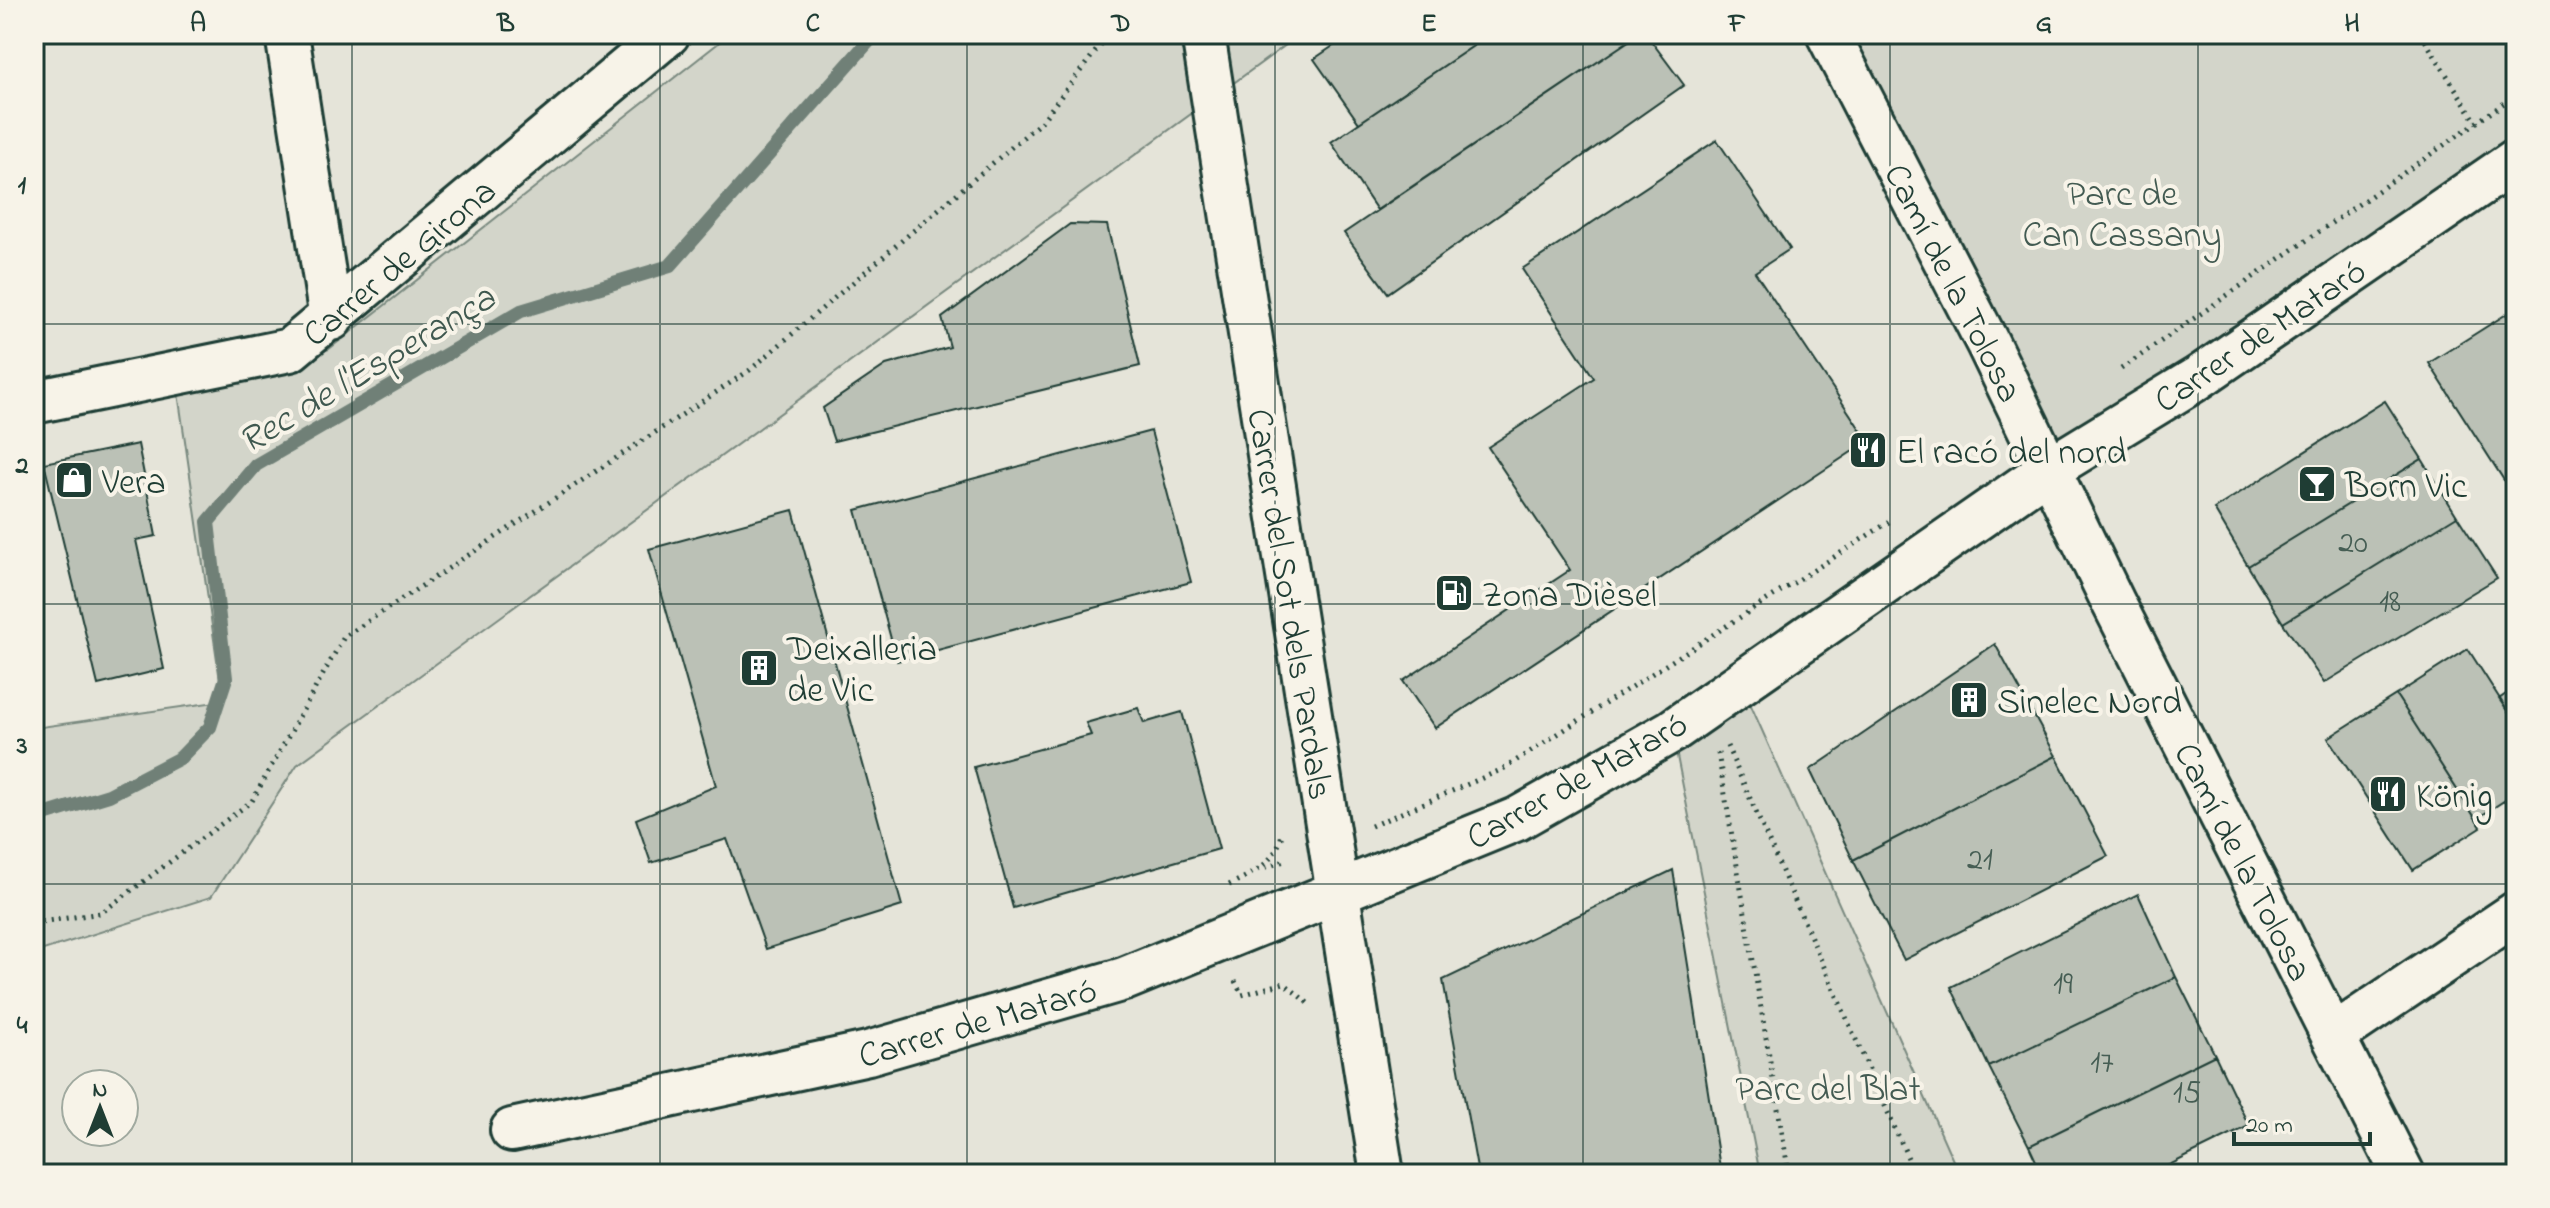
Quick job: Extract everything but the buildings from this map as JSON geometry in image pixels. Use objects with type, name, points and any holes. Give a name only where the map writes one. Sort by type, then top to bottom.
[{"type":"street","points":[[287,34],[331,319]]},
{"type":"street","name":"Carrer de Girona","points":[[34,402],[290,350],[331,319],[668,34]]},
{"type":"street","name":"Carrer del Sot dels Pardals","points":[[1203,34],[1382,1174]]},
{"type":"street","name":"Camí de la Tolosa","points":[[1828,34],[2403,1174]]},
{"type":"street","name":"Carrer de Mataró","points":[[512,1130],[868,1053],[1124,979],[1338,895],[1517,819],[1672,731],[2049,469],[2198,378],[2510,164]]},
{"type":"street","points":[[2333,1036],[2516,913]]},
{"type":"path","points":[[34,923],[101,913],[252,801],[344,637],[750,370],[1041,122],[1109,34]]},
{"type":"path","points":[[2424,35],[2477,122],[2510,164]]},
{"type":"path","points":[[2110,377],[2516,95]]},
{"type":"path","points":[[1223,888],[1258,870],[1330,844],[1503,769],[1896,517]]},
{"type":"path","points":[[1709,705],[1789,1174]]},
{"type":"path","points":[[1709,705],[1915,1174]]},
{"type":"path","points":[[1258,870],[1279,849],[1286,818]]},
{"type":"path","points":[[1219,942],[1242,995],[1284,983],[1314,1009]]},
{"type":"shaded area","points":[[34,34],[730,34],[329,349],[178,393],[223,702],[34,728]]},
{"type":"shaded area","points":[[1301,34],[2516,34],[2516,1174],[34,1174],[34,953],[211,897],[297,765]]},
{"type":"green space","points":[[730,34],[1301,34],[297,765],[211,897],[34,953],[34,728],[223,701],[178,393],[329,349]]},
{"type":"green space","name":"Parc de Can Cassany","points":[[1828,34],[2516,34],[2516,160],[2049,469]]},
{"type":"green space","name":"Parc del Blat","points":[[1741,683],[1959,1174],[1760,1174],[1672,731]]},
{"type":"waterway","name":"Rec de l'Esperança","points":[[34,818],[109,795],[180,758],[210,727],[226,678],[208,522],[256,465],[521,311],[670,266],[875,34]]},
{"type":"place","name":"El racó del nord","points":[[1868,450]]},
{"type":"place","name":"Vera","points":[[74,480]]},
{"type":"place","name":"Born Vic","points":[[2317,484]]},
{"type":"place","name":"Zona Dièsel","points":[[1454,593]]},
{"type":"place","name":"Deixalleria de Vic","points":[[759,668]]},
{"type":"place","name":"Sinelec Nord","points":[[1969,700]]},
{"type":"place","name":"König","points":[[2388,794]]}]
